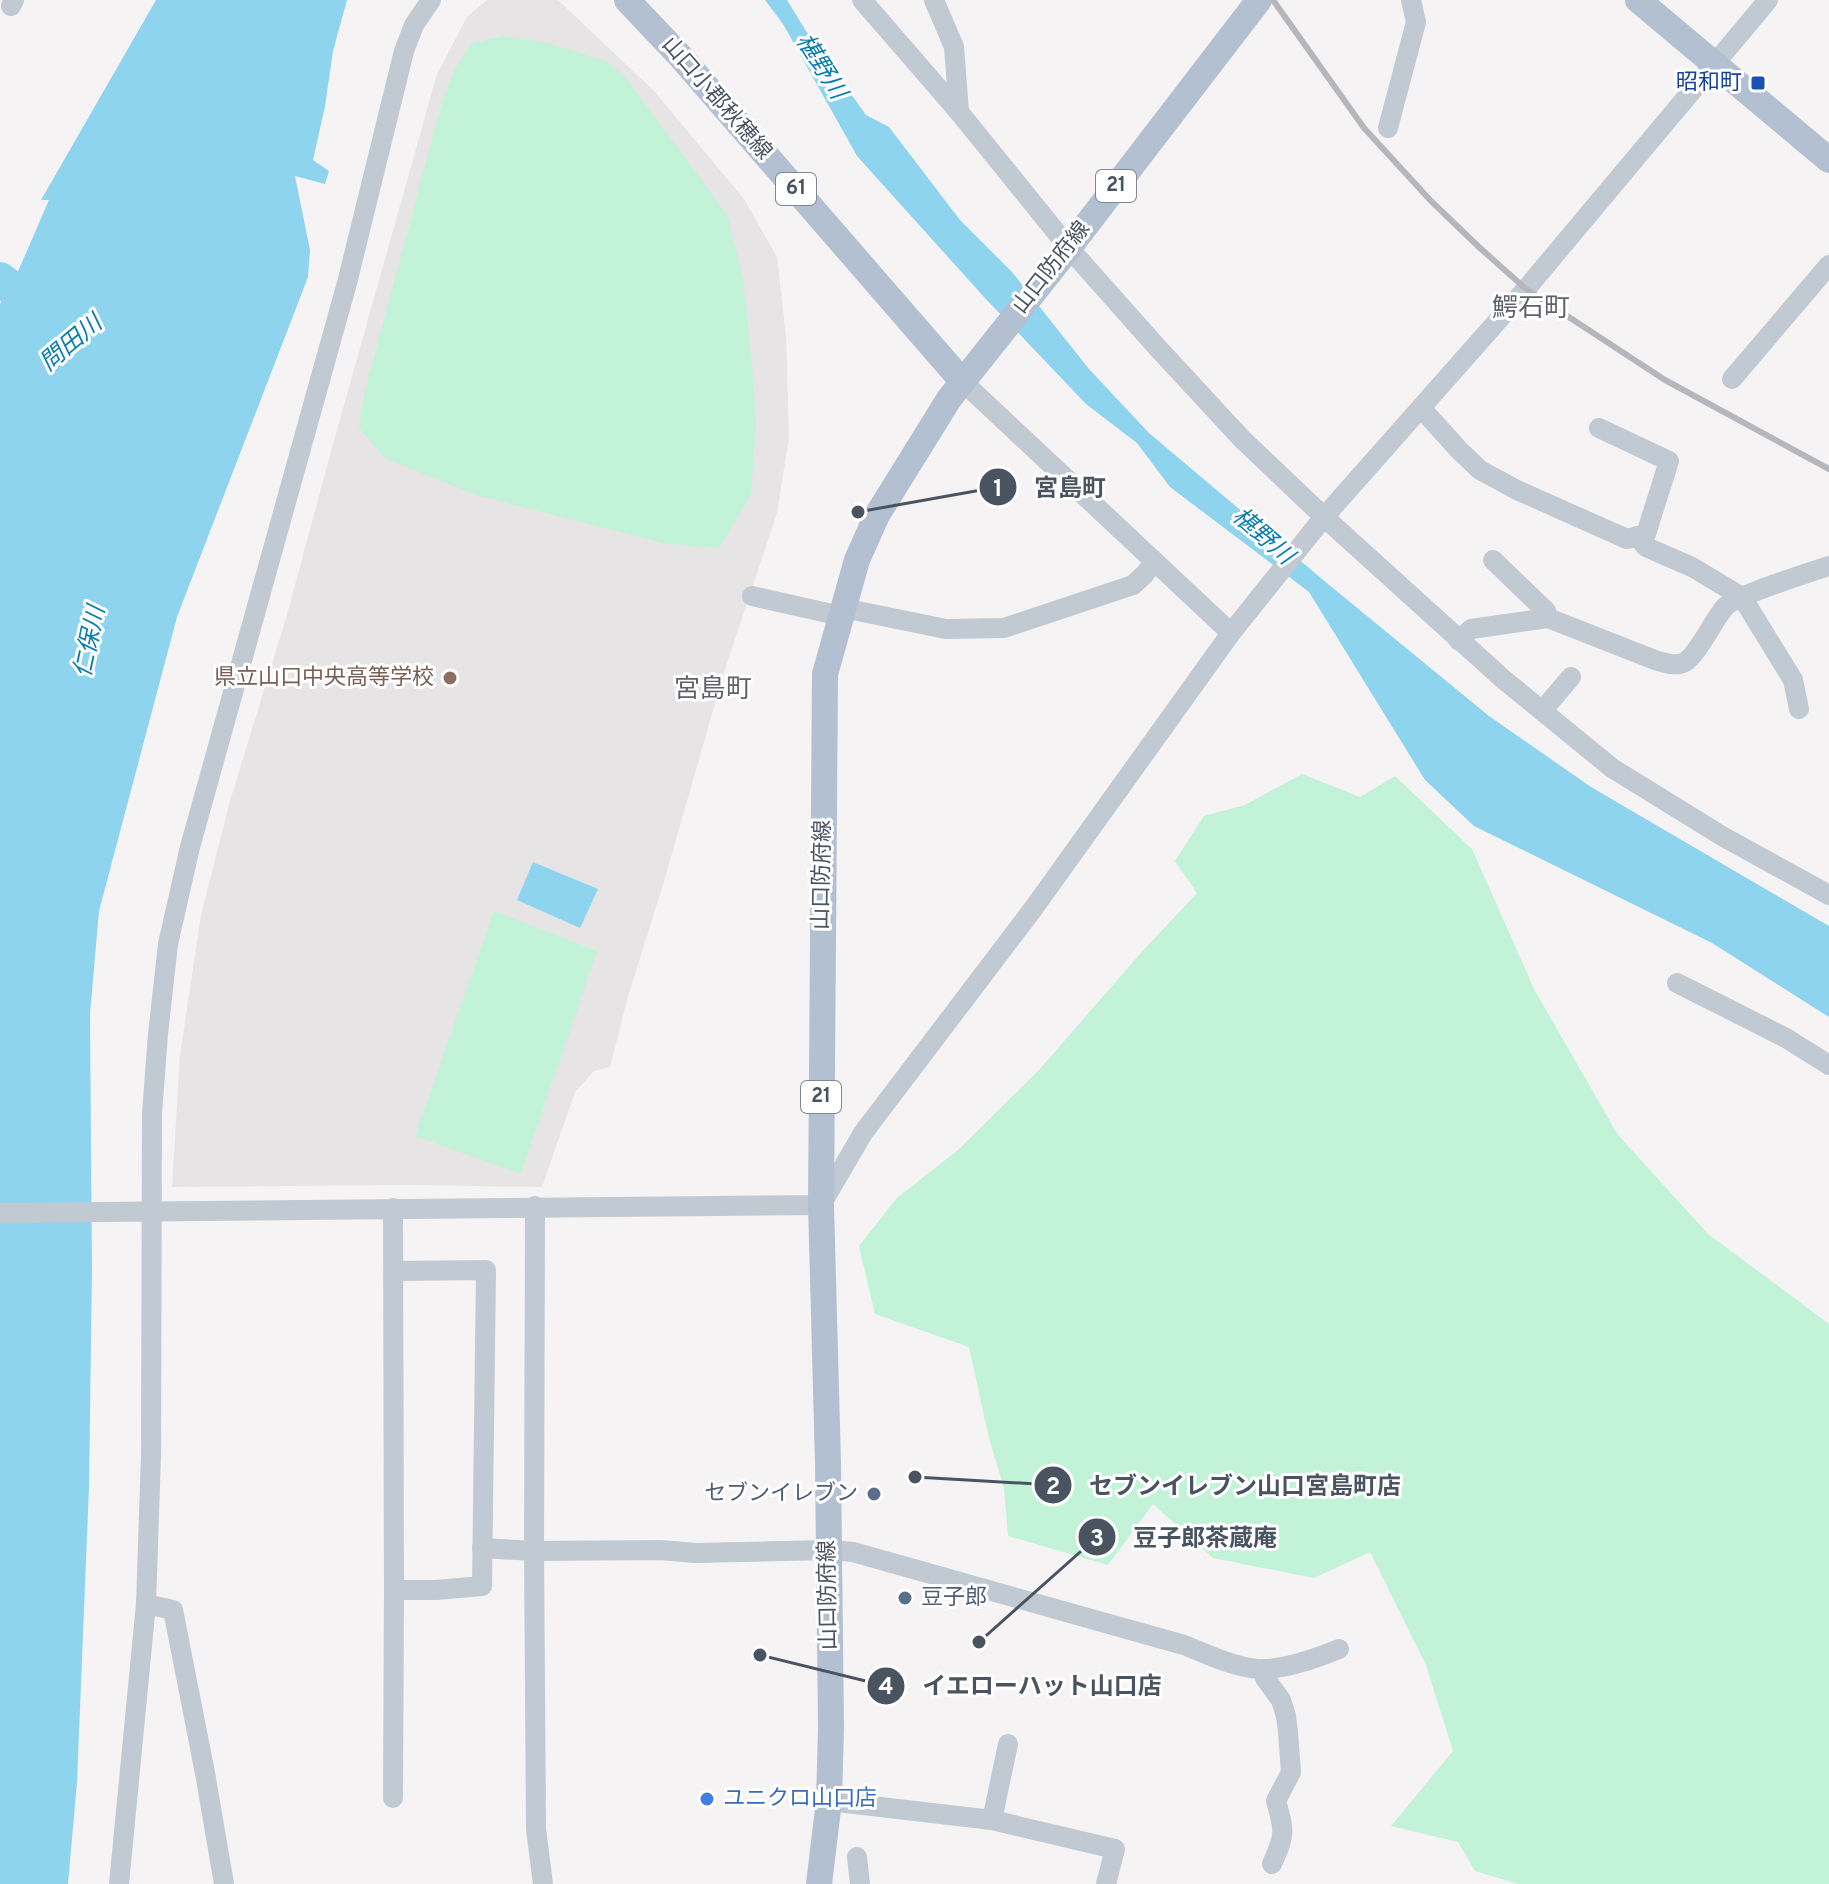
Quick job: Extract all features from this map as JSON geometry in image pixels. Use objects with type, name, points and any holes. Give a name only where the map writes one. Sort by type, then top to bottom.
[{"type":"main road","name":"山口小郡秋穂線","points":[[627,0],[690,68],[962,381]]},
{"type":"main road","name":"山口防府線","points":[[819,1884],[829,1801],[831,1728],[821,1205],[825,674],[857,560],[877,515],[962,381],[1065,253],[1259,0]]},
{"type":"main road","points":[[1638,0],[1829,160]]},
{"type":"street","points":[[119,1884],[146,1604],[151,1455],[152,1114],[168,944],[197,820],[343,298],[404,51],[414,25],[431,0]]},
{"type":"street","points":[[862,0],[959,112],[1065,253],[1321,522],[1612,768],[1722,836],[1829,895]]},
{"type":"street","points":[[934,0],[954,47],[959,112]]},
{"type":"street","points":[[1388,128],[1416,22],[1411,0]]},
{"type":"street","points":[[0,1213],[821,1205],[863,1133],[1033,909],[1234,630],[1321,522],[1526,289],[1768,0]]},
{"type":"street","points":[[1732,379],[1829,265]]},
{"type":"street","points":[[962,381],[1154,562],[1234,630]]},
{"type":"street","points":[[1421,408],[1480,470],[1627,539],[1646,534],[1673,452],[1599,428]]},
{"type":"street","points":[[1637,536],[1646,547],[1692,567],[1742,597],[1793,680],[1799,709]]},
{"type":"street","points":[[1493,560],[1546,611],[1548,618]]},
{"type":"street","points":[[752,596],[946,629],[1004,628],[1133,585],[1154,562]]},
{"type":"street","points":[[1459,641],[1471,629],[1548,618],[1669,664],[1684,662],[1727,604],[1829,566]]},
{"type":"street","points":[[1542,711],[1571,677]]},
{"type":"street","points":[[1677,983],[1786,1038],[1829,1065]]},
{"type":"street","points":[[535,1206],[536,1829],[543,1884]]},
{"type":"street","points":[[393,1208],[393,1798]]},
{"type":"street","points":[[394,1590],[482,1586],[486,1270],[395,1271]]},
{"type":"street","points":[[482,1548],[696,1553],[853,1552],[1184,1645],[1256,1669],[1310,1661],[1339,1649]]},
{"type":"street","points":[[146,1604],[173,1610],[224,1884]]},
{"type":"street","points":[[1263,1669],[1265,1678],[1281,1700],[1286,1716],[1291,1772],[1276,1801],[1283,1827],[1272,1864]]},
{"type":"street","points":[[992,1820],[1008,1744]]},
{"type":"street","points":[[829,1801],[992,1820],[1115,1849],[1106,1884]]},
{"type":"street","points":[[857,1857],[860,1884]]},
{"type":"shaded area","points":[[487,0],[558,0],[655,92],[744,199],[777,257],[786,336],[789,437],[777,513],[724,672],[610,1067],[594,1071],[575,1092],[542,1187],[172,1187],[180,1055],[201,915],[230,801],[287,615],[437,74],[467,17]]},
{"type":"green space","points":[[503,36],[548,43],[608,62],[626,78],[727,215],[743,278],[756,422],[751,495],[719,548],[667,544],[476,495],[385,458],[359,428],[364,395],[441,106],[453,72],[471,44]]},
{"type":"green space","points":[[1302,774],[1360,797],[1395,776],[1472,849],[1535,991],[1618,1135],[1708,1234],[1829,1324],[1829,1884],[1518,1884],[1475,1871],[1458,1842],[1391,1826],[1453,1751],[1426,1665],[1370,1552],[1314,1578],[1213,1558],[1153,1504],[1108,1565],[1008,1536],[1004,1488],[989,1438],[969,1347],[875,1314],[859,1246],[897,1198],[958,1150],[1040,1069],[1197,893],[1175,861],[1204,816],[1245,805]]},
{"type":"green space","points":[[494,911],[597,951],[521,1174],[415,1136]]},
{"type":"water","points":[[156,0],[347,0],[333,51],[313,160],[329,171],[325,184],[295,176],[310,250],[308,277],[177,617],[99,911],[90,1014],[92,1270],[89,1487],[77,1782],[68,1884],[0,1884],[0,304],[13,283],[49,200],[41,200]]},
{"type":"water","name":"椹野川","points":[[765,0],[787,0],[866,115],[889,127],[960,220],[1012,272],[1089,369],[1149,433],[1489,716],[1591,787],[1829,926],[1829,1017],[1712,943],[1474,826],[1425,780],[1309,592],[1170,487],[1137,443],[1086,404],[984,297],[857,156],[783,24]]},
{"type":"water","points":[[533,862],[598,889],[580,928],[517,900]]},
{"type":"waterway","points":[[0,279],[43,318]]},
{"type":"railway","points":[[1273,0],[1364,128],[1431,201],[1526,289],[1665,380],[1829,469]]},
{"type":"place","name":"昭和町","points":[[1758,83]]},
{"type":"place","name":"宮島町","points":[[858,512]]},
{"type":"place","name":"県立山口中央高等学校","points":[[450,678]]},
{"type":"place","name":"セブンイレブン山口宮島町店","points":[[915,1477]]},
{"type":"place","name":"セブンイレブン","points":[[874,1494]]},
{"type":"place","name":"豆子郎","points":[[905,1598]]},
{"type":"place","name":"豆子郎茶蔵庵","points":[[979,1642]]},
{"type":"place","name":"イエローハット山口店","points":[[760,1655]]},
{"type":"place","name":"ユニクロ山口店","points":[[707,1799]]},
{"type":"district","name":"鰐石町","points":[[1531,309]]},
{"type":"district","name":"宮島町","points":[[713,690]]},
{"type":"water label","name":"問田川","points":[[72,344]]},
{"type":"water label","name":"仁保川","points":[[91,642]]}]
